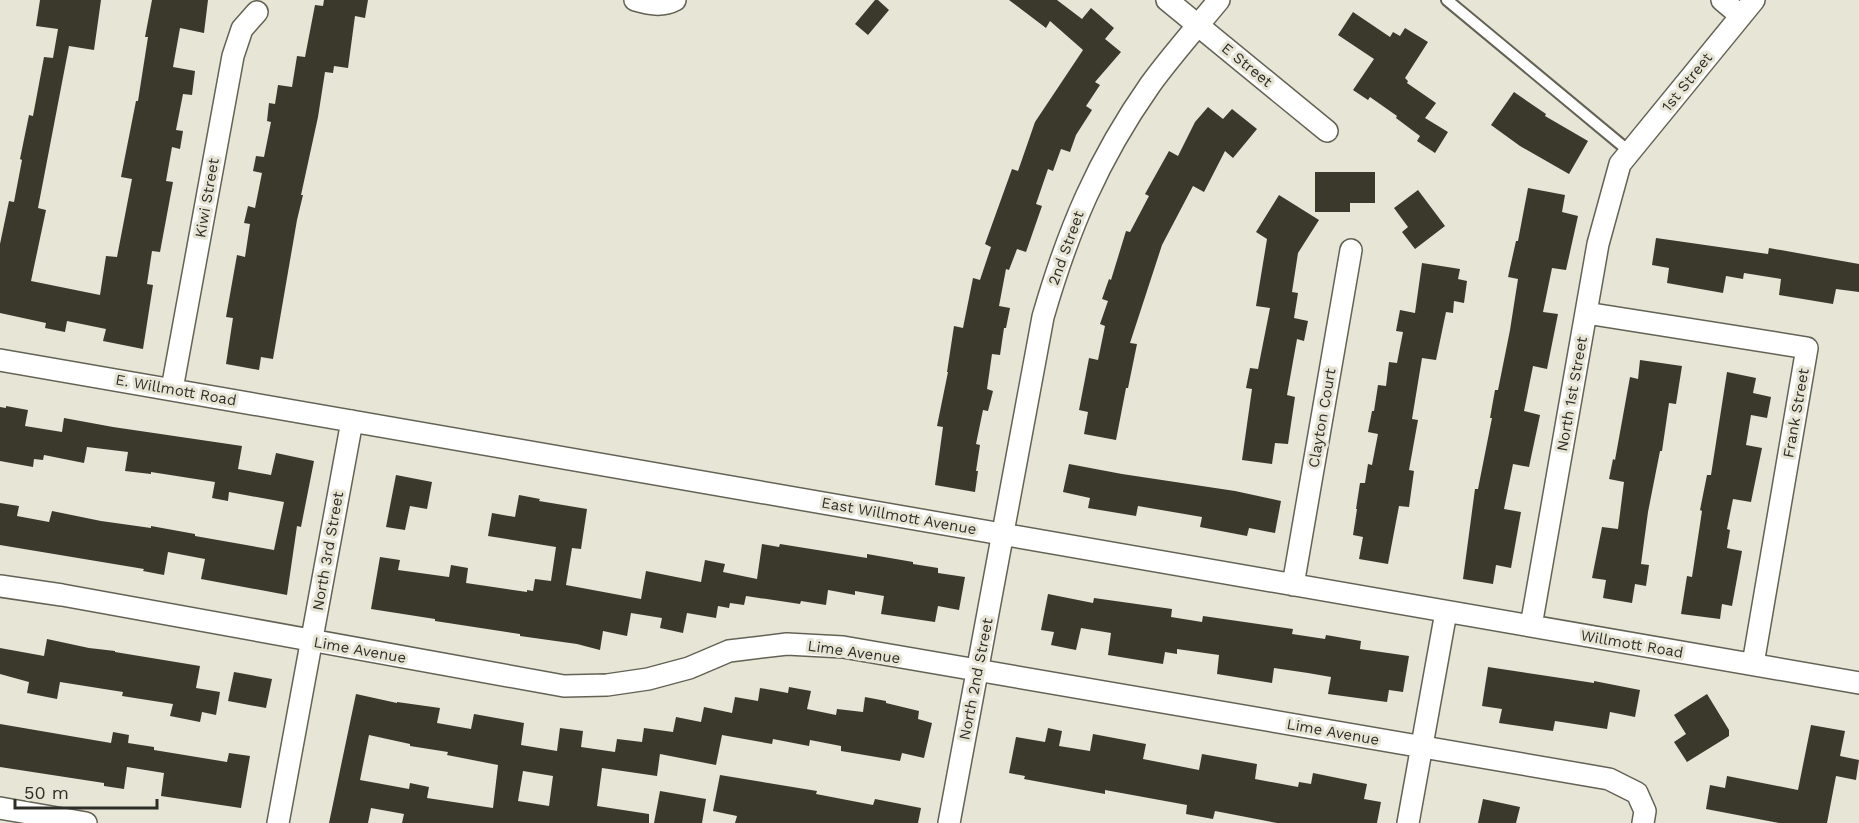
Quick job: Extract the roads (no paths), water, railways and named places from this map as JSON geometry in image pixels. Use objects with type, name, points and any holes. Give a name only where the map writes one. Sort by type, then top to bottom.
[{"type":"street","points":[[643,2],[670,3],[675,0]]},
{"type":"street","name":"E Street","points":[[1167,0],[1327,131]]},
{"type":"street","name":"2nd Street","points":[[1002,534],[1043,316],[1066,241],[1114,141],[1151,84],[1219,0]]},
{"type":"street","points":[[1722,0],[1748,8]]},
{"type":"street","name":"1st Street","points":[[1625,158],[1748,8]]},
{"type":"street","name":"Kiwi Street","points":[[172,389],[233,56],[242,29],[257,12]]},
{"type":"street","name":"North 1st Street","points":[[1531,626],[1598,244],[1625,158]]},
{"type":"street","name":"Clayton Court","points":[[1293,585],[1351,250]]},
{"type":"street","name":"Frank Street","points":[[1586,313],[1807,348],[1752,664]]},
{"type":"street","name":"E. Willmott Road","points":[[0,360],[352,421]]},
{"type":"street","name":"East Willmott Avenue","points":[[352,421],[1446,612]]},
{"type":"street","name":"North 3rd Street","points":[[278,823],[352,421]]},
{"type":"street","name":"North 2nd Street","points":[[949,823],[1002,534]]},
{"type":"street","name":"Lime Avenue","points":[[0,586],[62,595],[564,686],[607,685],[648,679],[689,668],[729,651],[787,644],[843,647],[1609,779],[1637,793],[1645,811],[1643,823]]},
{"type":"street","points":[[1408,823],[1446,612]]},
{"type":"street","name":"Willmott Road","points":[[1446,612],[1859,683]]},
{"type":"street","points":[[0,808],[86,823]]},
{"type":"lane","points":[[1447,0],[1625,158]]}]
